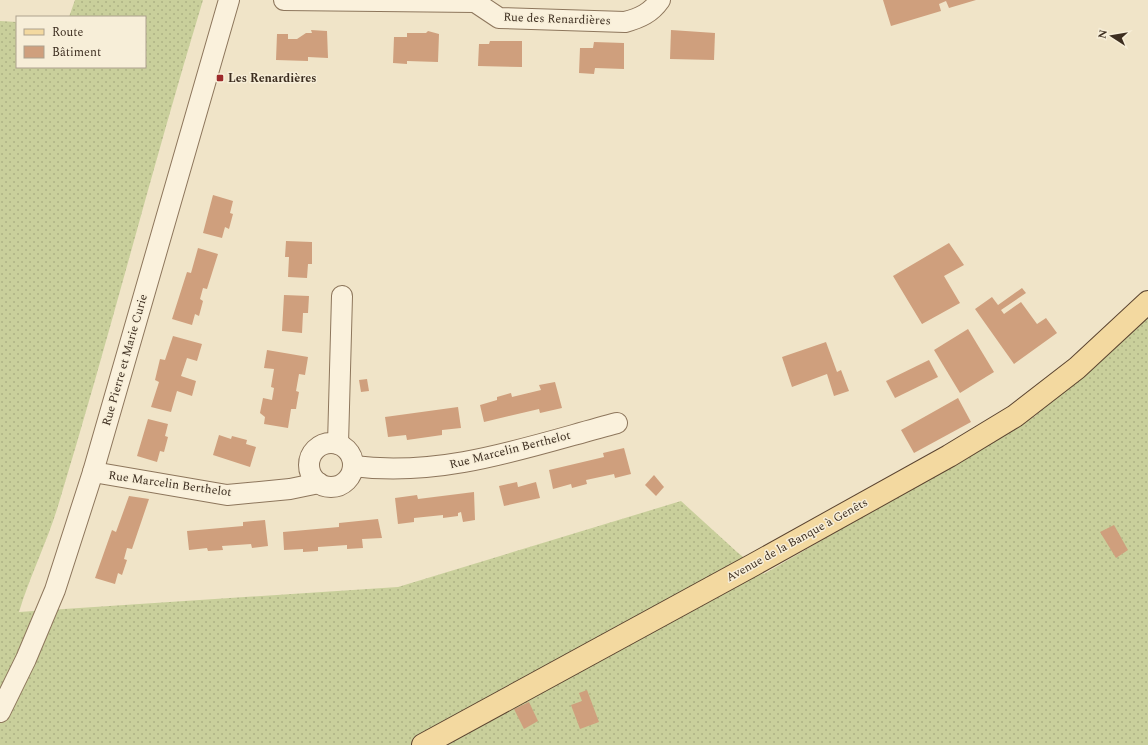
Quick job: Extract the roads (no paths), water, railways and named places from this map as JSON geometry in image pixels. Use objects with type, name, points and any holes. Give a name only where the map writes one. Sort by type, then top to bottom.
[{"type":"main road","name":"Avenue de la Banque à Genêts","points":[[423,745],[942,460],[1015,416],[1077,368],[1148,302]]},
{"type":"street","name":"Rue Pierre et Marie Curie","points":[[0,712],[26,659],[55,590],[93,472],[229,0]]},
{"type":"street","name":"Rue des Renardières","points":[[284,0],[475,2],[499,18],[625,22],[640,18],[651,11],[660,0]]},
{"type":"street","points":[[338,444],[342,296]]},
{"type":"street","name":"Rue Marcelin Berthelot","points":[[353,466],[377,469],[446,466],[484,458],[617,423]]},
{"type":"street","points":[[324,444],[338,444],[349,452],[353,466],[351,474],[340,484],[325,486],[318,483],[310,471],[309,464],[313,451],[324,444]]},
{"type":"street","name":"Rue Marcelin Berthelot","points":[[93,472],[227,495],[290,489],[318,483]]},
{"type":"place","name":"Les Renardières","points":[[220,78]]}]
